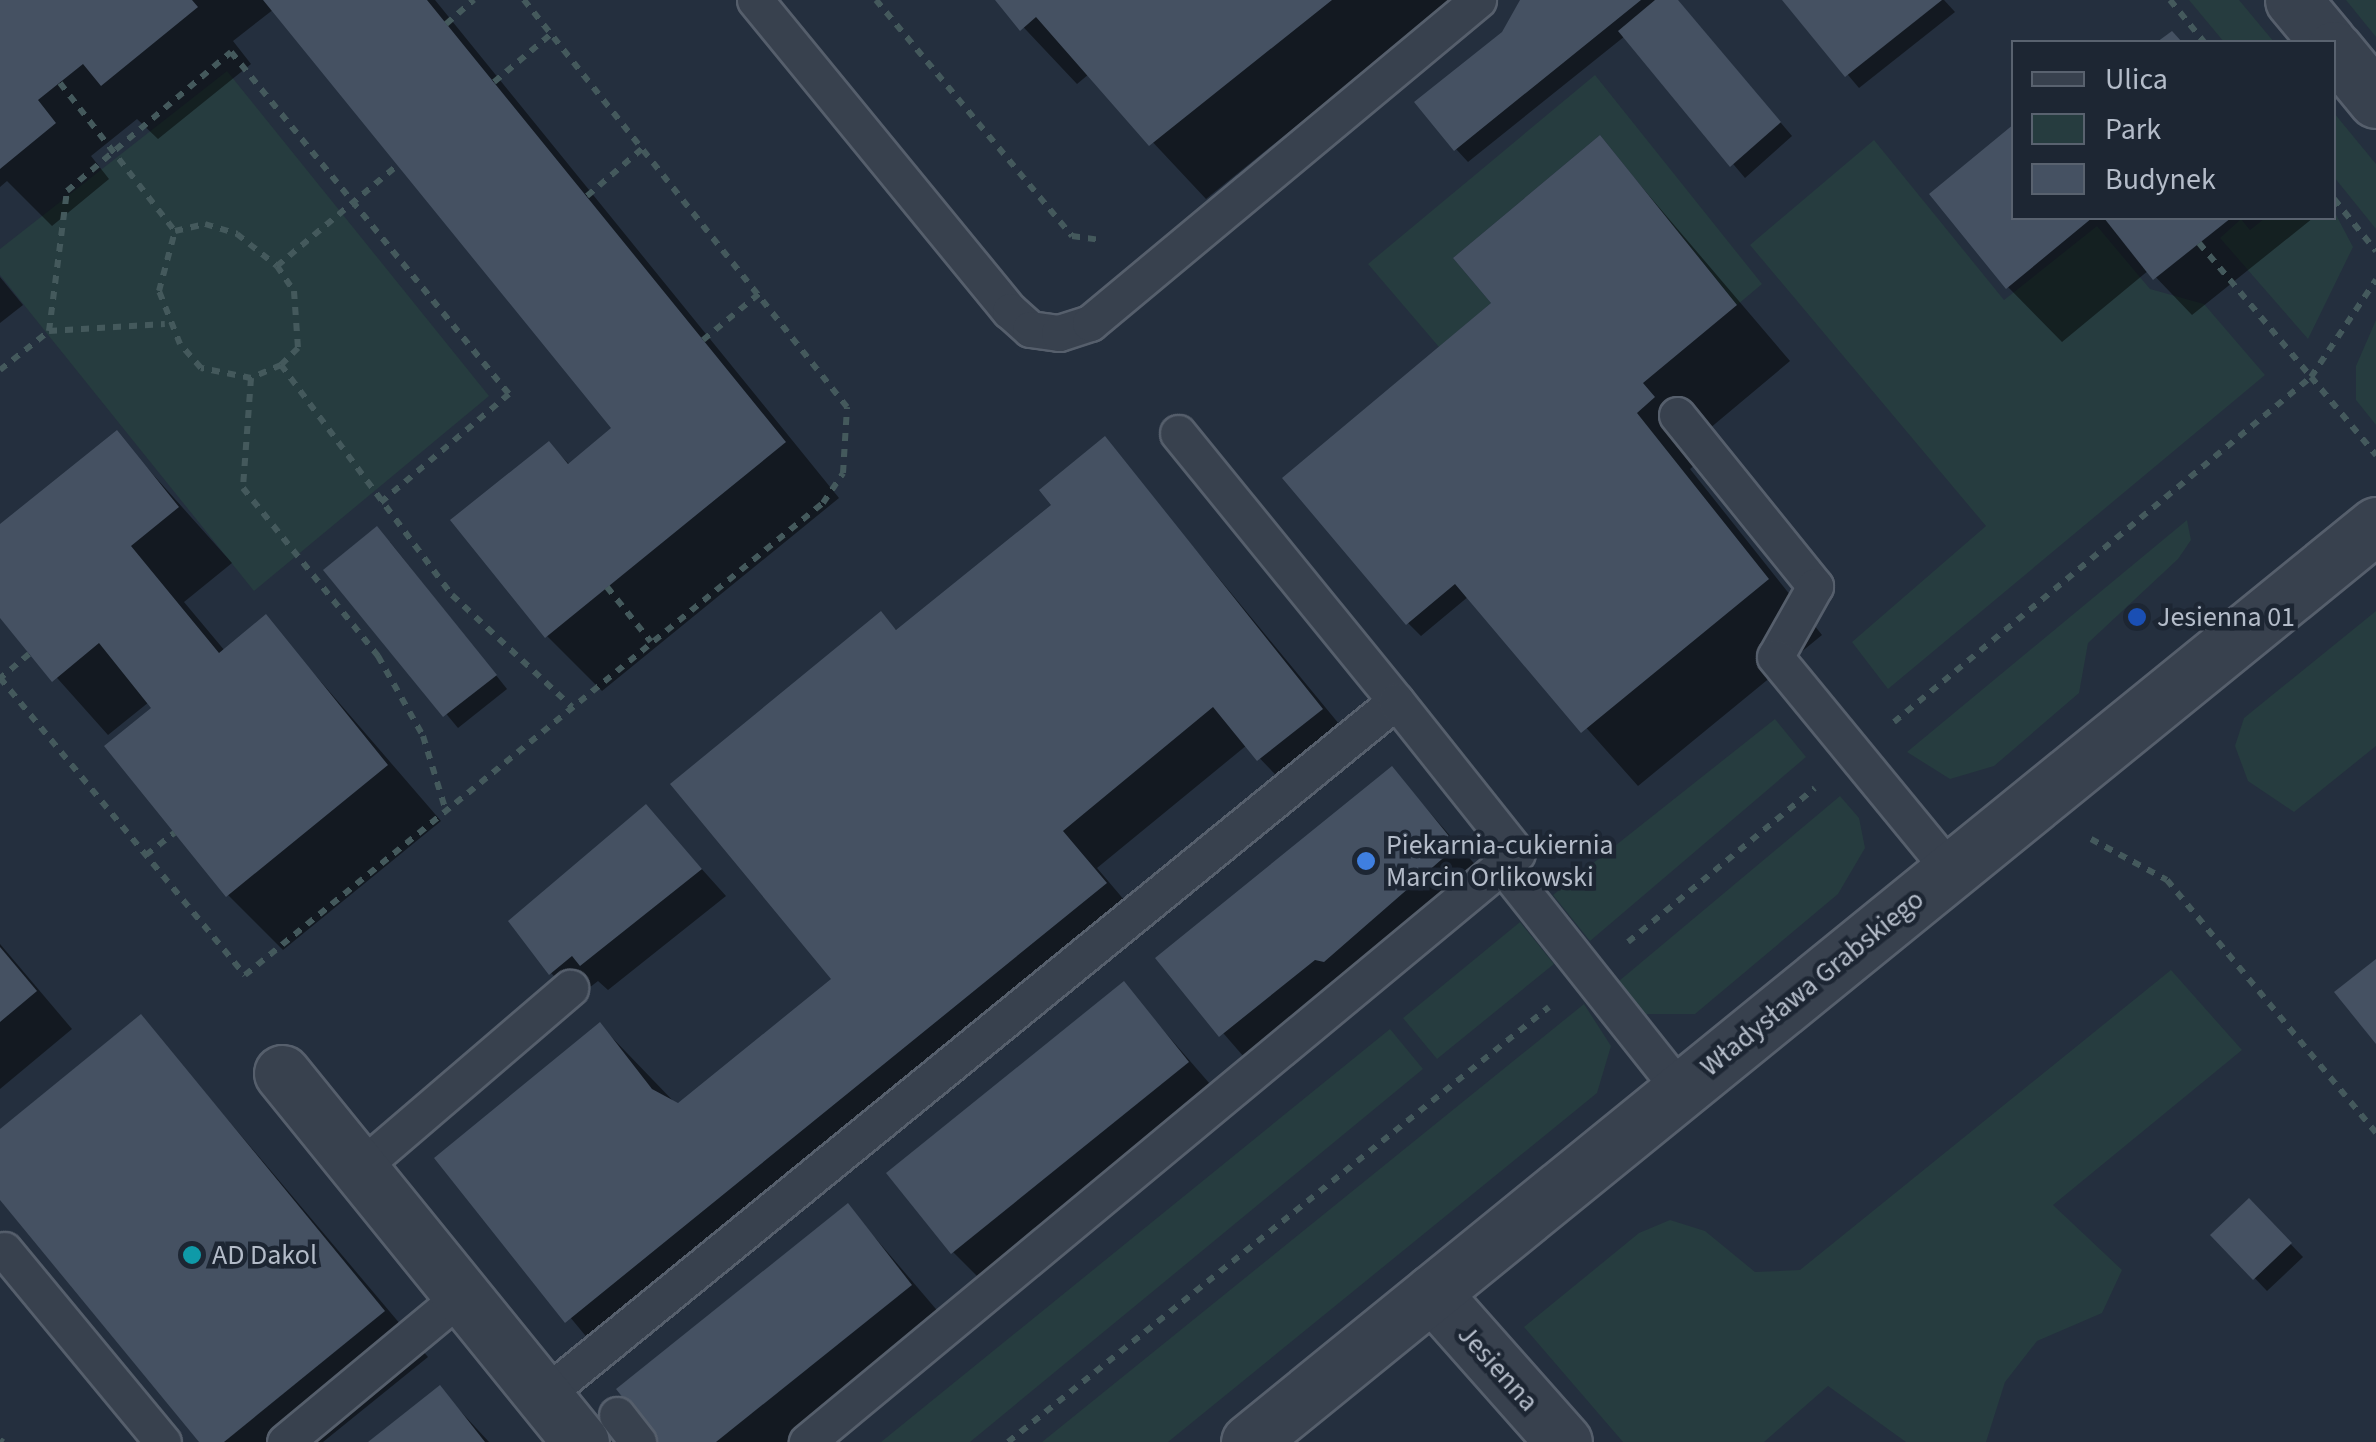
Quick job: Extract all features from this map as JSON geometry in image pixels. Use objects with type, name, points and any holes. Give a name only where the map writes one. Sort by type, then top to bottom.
[{"type":"street","points":[[2293,0],[2326,40]]},
{"type":"street","points":[[2336,50],[2376,100]]},
{"type":"street","name":"Władysława Grabskiego","points":[[1249,1442],[2376,525]]},
{"type":"street","points":[[282,1073],[544,1396],[612,1433]]},
{"type":"street","name":"Jesienna","points":[[1432,1293],[1564,1442]]},
{"type":"lane","points":[[754,0],[1010,311],[1030,329],[1059,333],[1090,323],[1478,0]]},
{"type":"lane","points":[[1678,416],[1815,586],[1775,658],[1950,870]]},
{"type":"lane","points":[[807,1442],[1517,852],[1178,433]]},
{"type":"lane","points":[[544,1396],[1396,701]]},
{"type":"lane","points":[[1502,865],[1681,1091]]},
{"type":"lane","points":[[360,1168],[570,988]]},
{"type":"lane","points":[[4,1250],[162,1442]]},
{"type":"lane","points":[[285,1442],[462,1294]]},
{"type":"path","points":[[446,24],[474,0]]},
{"type":"path","points":[[29,654],[0,678],[244,975],[823,503],[843,473],[847,406],[524,0]]},
{"type":"path","points":[[876,0],[1072,236],[1096,243],[1112,231]]},
{"type":"path","points":[[2170,0],[2202,40]]},
{"type":"path","points":[[494,82],[550,34]]},
{"type":"path","points":[[49,331],[67,191],[232,52],[509,394],[380,503]]},
{"type":"path","points":[[60,82],[175,231]]},
{"type":"path","points":[[587,196],[643,148]]},
{"type":"path","points":[[277,266],[398,165]]},
{"type":"path","points":[[2336,202],[2376,251]]},
{"type":"path","points":[[205,224],[237,234],[277,266],[294,291],[298,348],[281,365],[252,378],[201,368],[165,324],[159,291],[175,231],[205,224]]},
{"type":"path","points":[[2200,243],[2376,455]]},
{"type":"path","points":[[1877,736],[2312,377],[2376,280]]},
{"type":"path","points":[[703,340],[760,292]]},
{"type":"path","points":[[0,370],[49,331],[165,324]]},
{"type":"path","points":[[281,365],[352,451],[380,503],[452,595],[572,708]]},
{"type":"path","points":[[252,378],[243,488],[378,656],[423,736],[446,810]]},
{"type":"path","points":[[607,587],[651,642]]},
{"type":"path","points":[[1008,1442],[1832,773]]},
{"type":"path","points":[[146,855],[174,833]]},
{"type":"path","points":[[2069,848],[2084,836],[2167,880],[2376,1133]]},
{"type":"green space","points":[[2189,0],[2239,0],[2272,40],[2222,40]]},
{"type":"green space","points":[[2346,0],[2376,0],[2376,37]]},
{"type":"green space","points":[[227,71],[489,396],[254,591],[0,275],[0,249]]},
{"type":"green space","points":[[1595,75],[1762,284],[1737,305],[1600,135],[1453,258],[1491,303],[1439,347],[1368,264]]},
{"type":"green space","points":[[2336,115],[2376,164],[2376,229],[2336,179]]},
{"type":"green space","points":[[1874,140],[2004,300],[2097,226],[2150,289],[2204,304],[2265,375],[1888,689],[1852,642],[1986,526],[1750,245]]},
{"type":"green space","points":[[2336,215],[2353,247],[2308,339],[2220,238],[2240,220],[2250,230],[2262,220],[2336,220]]},
{"type":"green space","points":[[2376,320],[2376,425],[2356,400],[2356,366]]},
{"type":"green space","points":[[2187,520],[2191,540],[2178,559],[2088,643],[2079,693],[1994,766],[1950,779],[1907,752]]},
{"type":"green space","points":[[2376,611],[2376,746],[2294,812],[2248,781],[2235,746],[2244,718]]},
{"type":"green space","points":[[1775,719],[1806,757],[1590,941],[1553,895]]},
{"type":"green space","points":[[1840,796],[1859,818],[1865,848],[1838,894],[1695,1014],[1646,1014],[1619,981]]},
{"type":"green space","points":[[1520,922],[1554,964],[1437,1059],[1403,1018]]},
{"type":"green space","points":[[2171,970],[2242,1050],[2053,1205],[2122,1270],[2102,1313],[2037,1341],[2005,1382],[1986,1442],[1906,1442],[1828,1386],[1764,1442],[1623,1442],[1524,1327],[1639,1233],[1670,1220],[1705,1231],[1755,1272],[1800,1270]]},
{"type":"green space","points":[[1584,1004],[1611,1046],[1597,1093],[1168,1442],[1042,1442]]},
{"type":"green space","points":[[1390,1029],[1423,1069],[970,1442],[881,1442]]},
{"type":"building","points":[[0,0],[192,0],[198,7],[101,86],[83,64],[38,100],[56,123],[0,169]]},
{"type":"building","points":[[263,0],[427,0],[786,442],[545,638],[450,520],[549,441],[568,464],[611,428]]},
{"type":"building","points":[[995,0],[1332,0],[1149,146],[1036,17],[1020,31]]},
{"type":"building","points":[[1520,0],[1641,0],[1454,151],[1414,102],[1502,32]]},
{"type":"building","points":[[1655,0],[1678,0],[1781,122],[1730,167],[1618,31]]},
{"type":"building","points":[[1782,0],[1942,0],[1845,77]]},
{"type":"building","points":[[2172,31],[2180,40],[2160,40]]},
{"type":"building","points":[[2011,126],[2011,220],[2090,220],[2006,289],[1929,194]]},
{"type":"building","points":[[1600,135],[1737,305],[1643,383],[1655,397],[1637,413],[1769,579],[1581,733],[1455,584],[1406,625],[1282,478],[1491,303],[1453,258]]},
{"type":"building","points":[[2106,220],[2228,220],[2153,280]]},
{"type":"building","points":[[117,430],[179,507],[131,546],[219,653],[266,614],[388,765],[226,897],[104,746],[151,708],[99,643],[52,682],[0,618],[0,524]]},
{"type":"building","points":[[1105,436],[1323,709],[1257,761],[1213,707],[1063,831],[1107,883],[565,1323],[434,1158],[600,1022],[652,1089],[678,1103],[831,979],[670,784],[881,611],[896,630],[1051,505],[1039,490]]},
{"type":"building","points":[[377,526],[497,675],[443,717],[323,570]]},
{"type":"building","points":[[1392,766],[1457,846],[1324,962],[1315,960],[1219,1037],[1155,958]]},
{"type":"building","points":[[646,804],[702,869],[580,966],[572,956],[549,975],[508,921]]},
{"type":"building","points":[[0,947],[37,991],[0,1022]]},
{"type":"building","points":[[2376,959],[2376,1044],[2334,992]]},
{"type":"building","points":[[1124,981],[1189,1062],[951,1254],[886,1173]]},
{"type":"building","name":"AD Dakol","points":[[141,1014],[385,1311],[224,1442],[199,1442],[0,1200],[0,1129]]},
{"type":"building","points":[[2249,1198],[2292,1243],[2253,1280],[2210,1235]]},
{"type":"building","points":[[848,1203],[912,1285],[716,1442],[658,1442],[616,1389]]},
{"type":"building","points":[[440,1385],[485,1442],[368,1442]]},
{"type":"place","name":"Jesienna 01","points":[[2137,617]]},
{"type":"place","name":"Piekarnia-cukiernia Marcin Orlikowski","points":[[1366,861]]},
{"type":"place","name":"AD Dakol","points":[[192,1255]]}]
